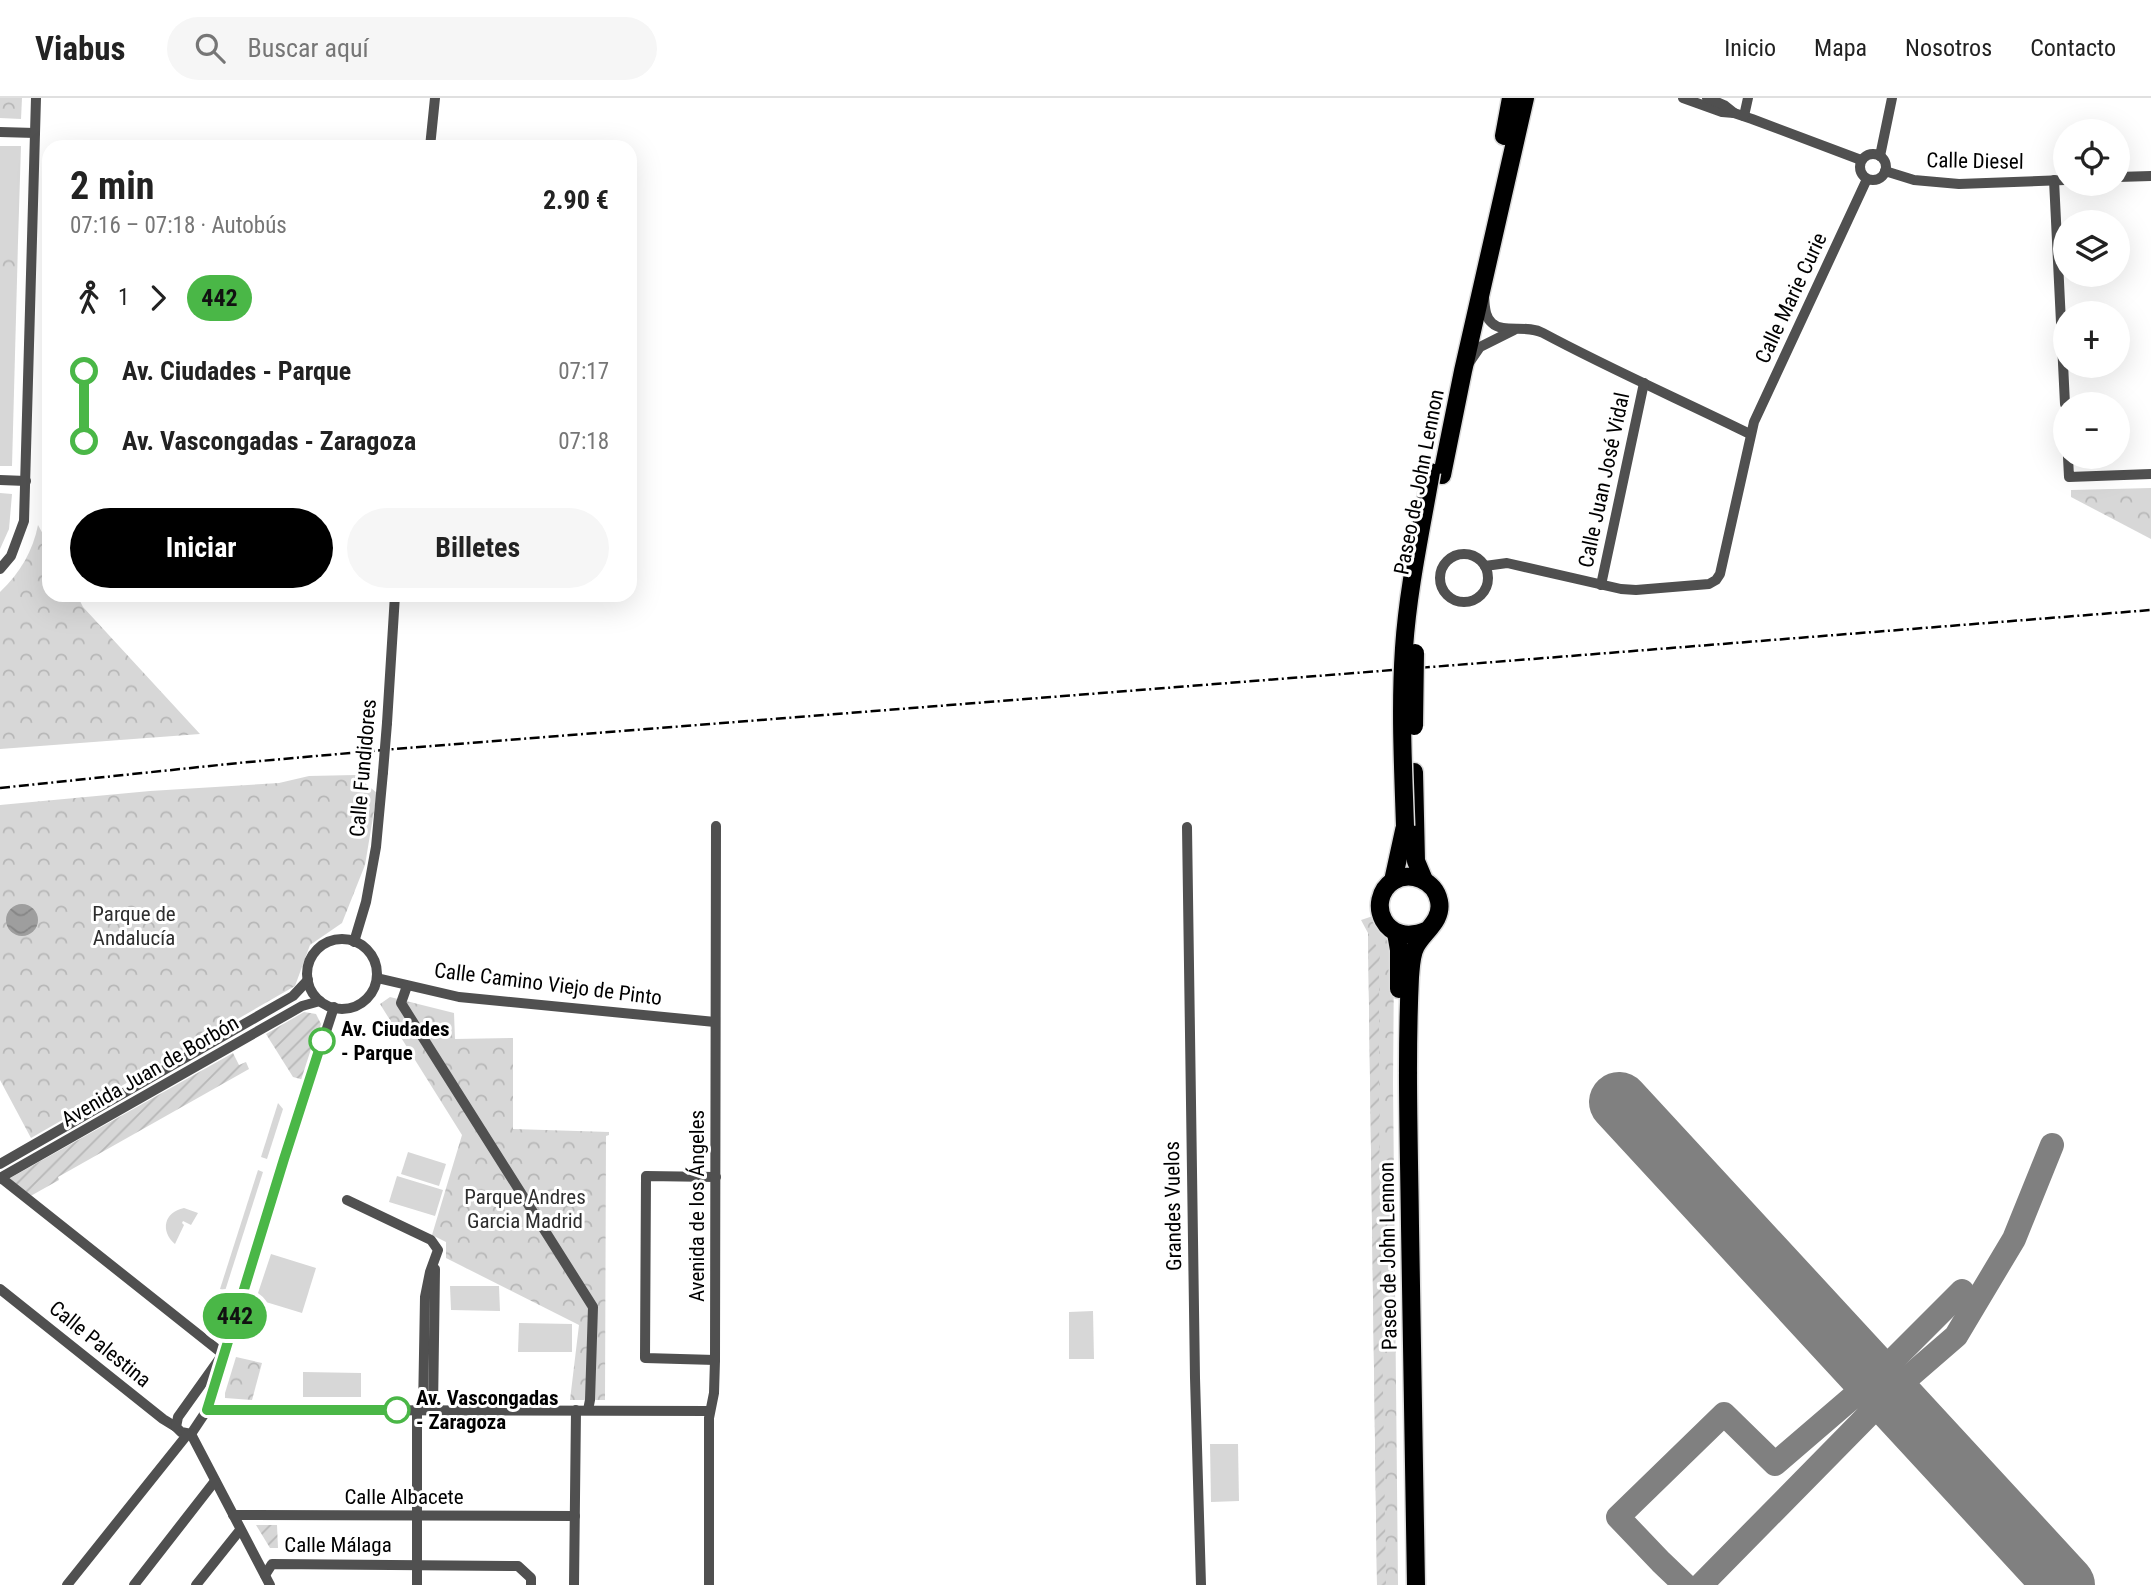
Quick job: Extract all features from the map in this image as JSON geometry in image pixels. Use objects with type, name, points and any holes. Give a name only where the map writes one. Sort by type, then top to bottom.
[{"type":"highway","name":"Paseo de John Lennon","points":[[1424,880],[1416,861],[1409,827],[1402,685],[1407,610],[1437,474],[1511,98]]},
{"type":"highway","name":"Paseo de John Lennon","points":[[1437,474],[1525,98]]},
{"type":"highway","name":"Paseo de John Lennon","points":[[1393,881],[1409,827]]},
{"type":"highway","points":[[1403,877],[1424,880],[1436,892],[1439,902],[1436,921],[1428,930],[1416,936],[1396,933],[1383,920],[1380,905],[1382,895],[1393,881],[1403,877]]},
{"type":"highway","name":"Paseo de John Lennon","points":[[1416,1585],[1409,1126],[1410,977],[1413,952],[1428,930]]},
{"type":"highway","name":"Paseo de John Lennon","points":[[1396,933],[1399,959],[1398,1125],[1405,1585]]},
{"type":"street","points":[[0,569],[11,556],[24,521],[36,98]]},
{"type":"street","points":[[431,140],[435,98]]},
{"type":"street","points":[[1683,98],[1722,112],[1739,114]]},
{"type":"street","points":[[1707,98],[1739,114],[1861,160]]},
{"type":"street","points":[[1739,114],[1748,98]]},
{"type":"street","points":[[1880,156],[1892,98]]},
{"type":"street","points":[[0,132],[35,132]]},
{"type":"street","points":[[1868,154],[1880,156],[1885,163],[1885,171],[1878,179],[1867,178],[1860,169],[1861,160],[1868,154]]},
{"type":"street","name":"Calle Diesel","points":[[1885,171],[1914,180],[1959,184],[2053,180]]},
{"type":"street","points":[[2130,177],[2151,176]]},
{"type":"street","name":"Calle Marie Curie","points":[[1601,585],[1636,590],[1709,584],[1720,575],[1750,434],[1867,178]]},
{"type":"street","points":[[2059,196],[2065,392]]},
{"type":"street","points":[[1482,289],[1485,313],[1493,325],[1504,329],[1535,328],[1750,434]]},
{"type":"street","points":[[1463,371],[1480,347],[1520,327]]},
{"type":"street","name":"Calle Juan José Vidal","points":[[1601,585],[1644,383]]},
{"type":"street","points":[[2069,469],[2069,477],[2151,474]]},
{"type":"street","points":[[0,480],[26,481]]},
{"type":"street","points":[[1457,554],[1473,555],[1485,566],[1488,581],[1486,589],[1475,600],[1467,602],[1452,599],[1441,588],[1439,580],[1444,564],[1457,554]]},
{"type":"street","points":[[1485,566],[1507,563],[1601,585]]},
{"type":"street","name":"Calle Fundidores","points":[[354,942],[366,902],[376,848],[395,602]]},
{"type":"street","name":"Avenida de los Ángeles","points":[[709,1585],[709,1410],[714,1393],[715,1360],[716,826]]},
{"type":"street","name":"Grandes Vuelos","points":[[1186,827],[1201,1585]]},
{"type":"street","points":[[337,940],[354,942],[367,950],[373,958],[377,978],[368,998],[349,1008],[334,1007],[314,996],[308,981],[308,969],[311,958],[327,943],[337,940]]},
{"type":"street","name":"Calle Camino Viejo de Pinto","points":[[377,978],[459,997],[715,1022]]},
{"type":"street","name":"Avenida Juan de Borbón","points":[[0,1164],[293,996],[308,981]]},
{"type":"street","points":[[407,986],[401,1003],[593,1307],[588,1410]]},
{"type":"street","name":"Avenida Juan de Borbón","points":[[0,1178],[302,1006],[320,1001]]},
{"type":"street","points":[[67,1585],[189,1434],[208,1406],[222,1354],[334,1007]]},
{"type":"street","points":[[715,1360],[645,1358],[645,1345],[646,1176],[716,1177]]},
{"type":"street","points":[[0,1178],[222,1354]]},
{"type":"street","points":[[347,1199],[431,1240],[438,1250],[434,1263],[435,1290],[417,1516],[417,1585]]},
{"type":"street","name":"Calle Palestina","points":[[1,1292],[163,1419],[189,1434]]},
{"type":"street","points":[[176,1427],[182,1410],[222,1354]]},
{"type":"street","points":[[195,1393],[200,1392],[208,1406]]},
{"type":"street","points":[[208,1406],[424,1410],[709,1410]]},
{"type":"street","points":[[574,1585],[576,1410]]},
{"type":"street","points":[[189,1434],[267,1580]]},
{"type":"street","points":[[134,1585],[215,1481]]},
{"type":"street","name":"Calle Albacete","points":[[233,1515],[575,1516]]},
{"type":"street","points":[[196,1585],[240,1530]]},
{"type":"street","name":"Calle Málaga","points":[[267,1580],[272,1564],[417,1565]]},
{"type":"street","points":[[417,1565],[518,1566],[531,1578],[531,1585]]},
{"type":"green space","points":[[0,98],[22,98],[21,119],[0,118]]},
{"type":"green space","points":[[0,146],[21,146],[18,241],[0,241]]},
{"type":"green space","points":[[0,241],[18,241],[17,280],[0,280]]},
{"type":"green space","points":[[0,280],[17,280],[12,466],[0,466]]},
{"type":"green space","points":[[2151,488],[2151,539],[2071,497],[2071,490]]},
{"type":"green space","points":[[0,493],[12,494],[9,529],[0,549]]},
{"type":"green space","points":[[38,525],[42,532],[42,602],[80,602],[200,734],[0,749],[0,592],[25,561]]},
{"type":"green space","name":"Parque de Andalucía","points":[[355,775],[377,793],[365,865],[342,923],[310,945],[295,986],[31,1138],[0,1080],[0,805],[150,791],[279,783],[309,776]]},
{"type":"green space","points":[[1373,916],[1386,937],[1394,964],[1398,1585],[1377,1585],[1368,933],[1361,920]]},
{"type":"green space","points":[[1368,933],[1379,950],[1386,1585],[1377,1585]]},
{"type":"green space","name":"Parque Andres Garcia Madrid","points":[[390,997],[454,1013],[455,1039],[513,1038],[513,1129],[609,1132],[606,1136],[605,1400],[570,1400],[579,1325],[446,1258],[446,1242],[432,1235],[462,1135],[380,1004]]},
{"type":"green space","points":[[304,1012],[316,1014],[321,1024],[304,1080],[293,1077],[266,1034]]},
{"type":"green space","points":[[233,1053],[239,1065],[246,1062],[249,1069],[58,1177],[59,1180],[27,1198],[5,1181]]},
{"type":"green space","points":[[278,1103],[283,1109],[267,1159],[261,1157]]},
{"type":"green space","points":[[408,1152],[446,1164],[439,1186],[401,1174]]},
{"type":"green space","points":[[258,1170],[263,1172],[225,1291],[220,1289]]},
{"type":"green space","points":[[397,1176],[443,1190],[435,1216],[389,1202]]},
{"type":"green space","points":[[184,1208],[198,1213],[191,1225],[183,1221],[184,1225],[175,1244],[167,1233],[166,1223],[172,1213]]},
{"type":"green space","points":[[271,1254],[316,1268],[302,1313],[256,1299]]},
{"type":"green space","points":[[450,1286],[499,1286],[500,1311],[451,1310]]},
{"type":"green space","points":[[1093,1311],[1094,1359],[1069,1359],[1069,1312]]},
{"type":"green space","points":[[519,1323],[572,1324],[572,1352],[518,1352]]},
{"type":"green space","points":[[236,1357],[262,1363],[252,1400],[225,1398]]},
{"type":"green space","points":[[303,1372],[361,1373],[361,1397],[303,1397]]},
{"type":"green space","points":[[1210,1444],[1238,1444],[1239,1501],[1211,1502]]},
{"type":"green space","points":[[256,1525],[277,1525],[278,1548],[270,1548]]},
{"type":"water","points":[[22,904],[33,909],[38,920],[33,931],[22,936],[11,931],[6,920],[11,909]]},
{"type":"taxiway","points":[[1889,1394],[1956,1336],[2014,1239],[2052,1145]]},
{"type":"taxiway","points":[[1875,1378],[1962,1291]]},
{"type":"taxiway","points":[[1685,1585],[1618,1517],[1724,1414],[1775,1464],[1875,1378],[1889,1394],[1701,1585]]},
{"type":"runway","points":[[1619,1102],[2065,1585]]},
{"type":"railway","points":[[0,788],[395,749],[2151,610]]},
{"type":"bus line","name":"442","points":[[322,1041],[222,1354],[207,1410],[397,1410]]},
{"type":"place","name":"Av. Ciudades - Parque","points":[[322,1041]]},
{"type":"place","name":"Av. Vascongadas - Zaragoza","points":[[397,1410]]}]
